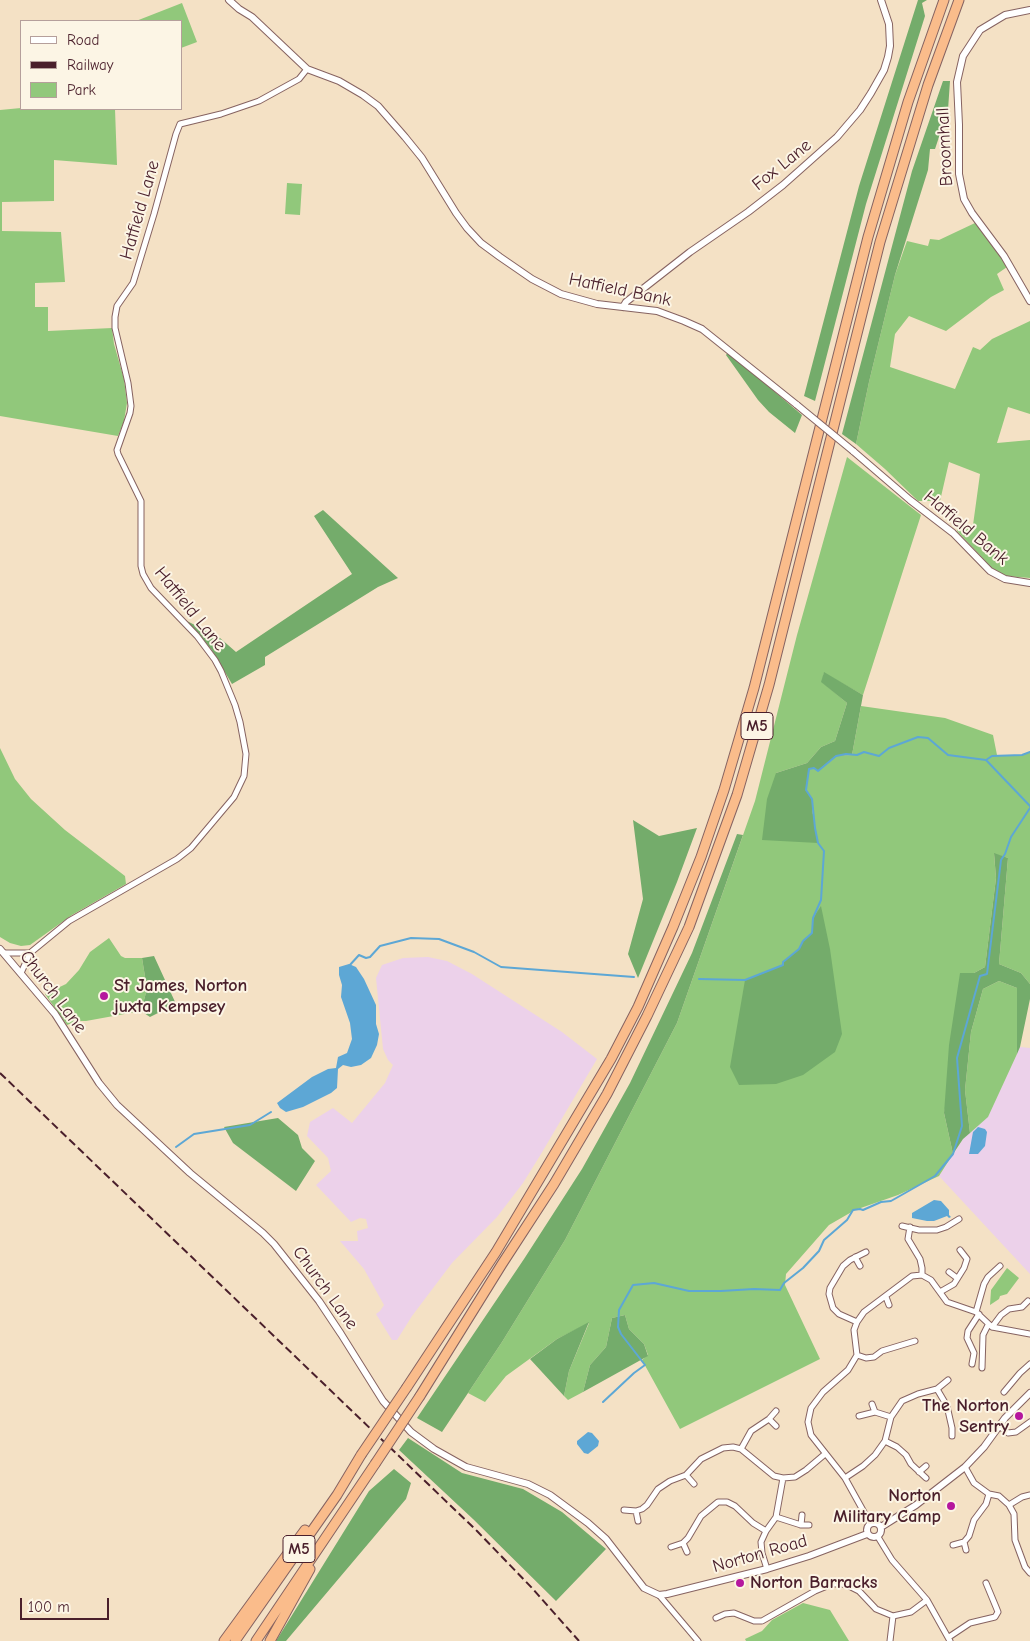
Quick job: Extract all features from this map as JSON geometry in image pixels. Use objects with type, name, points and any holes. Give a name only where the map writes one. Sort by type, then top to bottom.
[{"type":"highway","name":"M5","points":[[235,1641],[337,1495],[361,1455],[501,1244],[611,1059],[642,998],[673,927],[702,857],[754,688],[868,237],[908,102],[944,0]]},
{"type":"highway","name":"M5","points":[[256,1641],[420,1396],[554,1184],[607,1094],[647,1016],[689,927],[739,786],[769,685],[880,242],[928,86],[958,0]]},
{"type":"highway","name":"M5","points":[[224,1641],[314,1518],[337,1495]]},
{"type":"highway","name":"M5","points":[[270,1641],[324,1542]]},
{"type":"street","name":"Hatfield Bank","points":[[229,0],[252,17],[307,69],[339,81],[378,106],[422,158],[467,228],[500,257],[532,279],[561,294],[591,303],[657,311],[702,329],[853,450],[910,500],[954,533],[990,571],[1005,580],[1030,583]]},
{"type":"street","name":"Fox Lane","points":[[623,307],[626,302],[690,252],[783,185],[837,137],[860,110],[884,70],[888,58],[890,46],[889,24],[881,0]]},
{"type":"street","name":"Broomhall","points":[[1030,10],[1005,15],[980,30],[963,56],[958,73],[957,90],[960,183],[964,200],[1004,256],[1030,301]]},
{"type":"street","name":"Hatfield Lane","points":[[21,973],[30,952],[69,921],[177,859],[191,848],[234,797],[244,776],[246,754],[240,722],[221,671],[197,636],[151,588],[142,574],[141,502],[117,450],[131,406],[128,383],[117,337],[115,317],[117,306],[133,283],[180,124],[259,102],[299,79],[307,69]]},
{"type":"street","points":[[2,951],[30,952]]},
{"type":"street","name":"Church Lane","points":[[2,951],[55,1014],[94,1076],[117,1105],[190,1173],[264,1233],[274,1244],[325,1310],[383,1401],[411,1432],[434,1450],[452,1460],[483,1473],[528,1484],[550,1495],[577,1514],[606,1539],[644,1588],[659,1595]]},
{"type":"street","points":[[902,1226],[928,1231],[946,1227],[959,1219]]},
{"type":"street","points":[[910,1227],[908,1238],[920,1259],[922,1275]]},
{"type":"street","points":[[940,1292],[954,1284],[967,1262],[967,1259],[960,1250]]},
{"type":"street","points":[[857,1322],[840,1314],[833,1308],[829,1294],[830,1288],[843,1266],[866,1252]]},
{"type":"street","points":[[855,1257],[860,1266]]},
{"type":"street","points":[[972,1364],[974,1353],[967,1338],[968,1331],[978,1313],[984,1284],[988,1277],[1000,1266]]},
{"type":"street","points":[[948,1272],[957,1278]]},
{"type":"street","points":[[870,1523],[845,1478],[811,1435],[808,1422],[811,1408],[823,1392],[848,1370],[857,1356],[854,1330],[864,1312],[912,1276],[922,1275],[931,1280],[947,1302],[978,1313],[990,1326],[1030,1334]]},
{"type":"street","points":[[886,1297],[889,1305]]},
{"type":"street","points":[[982,1368],[983,1335],[1001,1315],[1009,1309],[1022,1307],[1028,1301]]},
{"type":"street","points":[[857,1356],[874,1357],[882,1351],[915,1341]]},
{"type":"street","points":[[1004,1392],[1020,1372],[1030,1364]]},
{"type":"street","points":[[845,1478],[875,1455],[885,1441],[890,1417],[902,1401],[918,1394],[938,1389],[948,1380]]},
{"type":"street","points":[[938,1389],[947,1406],[952,1436]]},
{"type":"street","points":[[881,1527],[916,1505],[965,1467],[984,1447],[1018,1404],[1030,1393]]},
{"type":"street","points":[[872,1404],[875,1412]]},
{"type":"street","points":[[741,1449],[751,1431],[769,1419],[776,1411]]},
{"type":"street","points":[[859,1416],[875,1412],[890,1417]]},
{"type":"street","points":[[769,1419],[776,1426]]},
{"type":"street","points":[[999,1426],[1008,1434],[1016,1432],[1030,1422]]},
{"type":"street","points":[[952,1428],[959,1427]]},
{"type":"street","points":[[885,1441],[897,1446],[906,1455],[911,1464],[926,1478]]},
{"type":"street","points":[[624,1510],[636,1511],[647,1505],[658,1489],[686,1474],[701,1459],[723,1448],[733,1447],[741,1449],[774,1476],[783,1478],[795,1477],[825,1454]]},
{"type":"street","points":[[919,1472],[926,1466]]},
{"type":"street","points":[[965,1467],[974,1483],[989,1494],[999,1496],[1009,1505],[1014,1514],[1015,1540],[1025,1567],[1030,1573]]},
{"type":"street","points":[[686,1474],[694,1484]]},
{"type":"street","points":[[767,1569],[761,1542],[776,1517],[783,1478]]},
{"type":"street","points":[[953,1545],[964,1542],[969,1536],[974,1520],[986,1504],[989,1494]]},
{"type":"street","points":[[1009,1505],[1022,1497],[1030,1495]]},
{"type":"street","points":[[671,1548],[683,1543],[701,1516],[718,1502],[727,1502],[735,1506],[766,1531]]},
{"type":"street","points":[[636,1511],[638,1521]]},
{"type":"street","points":[[801,1525],[802,1515]]},
{"type":"street","points":[[776,1517],[801,1525],[809,1525]]},
{"type":"street","points":[[870,1523],[876,1523],[881,1527],[882,1532],[878,1537],[872,1538],[867,1534],[867,1528],[870,1523]]},
{"type":"street","name":"Norton Road","points":[[659,1595],[767,1569],[810,1556],[867,1534]]},
{"type":"street","points":[[878,1537],[892,1560],[927,1600],[950,1639],[970,1623],[995,1617],[998,1612],[986,1583]]},
{"type":"street","points":[[964,1542],[966,1550]]},
{"type":"street","points":[[683,1543],[687,1552]]},
{"type":"street","points":[[716,1618],[734,1613],[754,1621],[762,1621],[824,1586],[841,1584],[859,1591],[876,1609],[893,1616],[911,1612],[927,1600]]},
{"type":"street","points":[[659,1595],[698,1641]]},
{"type":"street","points":[[890,1641],[893,1616]]},
{"type":"shaded area","points":[[428,957],[447,961],[472,974],[562,1032],[597,1059],[523,1183],[497,1217],[452,1263],[412,1316],[397,1340],[392,1340],[376,1314],[384,1305],[364,1269],[340,1241],[358,1241],[357,1231],[368,1228],[366,1219],[360,1218],[351,1222],[316,1185],[331,1171],[328,1158],[307,1136],[310,1122],[333,1108],[352,1123],[385,1083],[393,1065],[388,1060],[383,1049],[376,978],[382,965],[403,958]]},
{"type":"shaded area","points":[[1020,1047],[1030,1048],[1030,1274],[939,1176],[963,1139],[988,1116]]},
{"type":"green space","points":[[918,0],[927,0],[922,3],[925,16],[866,204],[815,401],[804,396],[859,186]]},
{"type":"green space","points":[[182,3],[197,42],[182,48],[182,20],[139,20]]},
{"type":"green space","points":[[943,81],[950,81],[948,110],[935,149],[930,149],[928,170],[895,275],[856,444],[842,434],[912,171]]},
{"type":"green space","points":[[20,108],[20,110],[115,110],[117,165],[54,160],[54,201],[2,202],[2,231],[61,232],[65,282],[35,283],[35,307],[48,307],[48,331],[112,328],[114,344],[124,379],[127,403],[124,421],[118,436],[0,416],[0,110]]},
{"type":"green space","points":[[287,183],[302,184],[300,215],[285,214]]},
{"type":"green space","points":[[975,223],[996,249],[1007,267],[997,274],[1004,290],[991,297],[946,331],[909,316],[895,334],[890,367],[955,389],[973,347],[980,350],[992,339],[1030,321],[1030,414],[1008,407],[997,443],[1030,440],[1030,578],[1006,576],[993,569],[957,531],[957,524],[973,525],[980,474],[949,462],[940,501],[918,501],[856,444],[895,275],[907,241],[928,246],[930,239],[939,240]]},
{"type":"green space","points":[[728,352],[802,415],[795,433],[769,412],[758,400],[726,355]]},
{"type":"green space","points":[[847,457],[921,515],[863,695],[824,673],[822,682],[847,703],[835,741],[821,747],[807,763],[776,773],[818,843],[812,799],[806,790],[809,769],[831,761],[836,756],[852,755],[861,706],[945,718],[993,735],[997,755],[1022,755],[1030,752],[1030,984],[1021,973],[999,964],[1008,858],[994,854],[996,878],[985,967],[974,973],[944,1113],[953,1154],[939,1176],[898,1195],[855,1210],[829,1225],[786,1274],[785,1285],[820,1359],[680,1429],[642,1360],[648,1355],[644,1344],[629,1329],[625,1315],[612,1318],[606,1347],[590,1365],[583,1392],[568,1400],[564,1396],[569,1371],[589,1323],[557,1339],[506,1376],[485,1402],[468,1393],[565,1240],[677,1023],[755,801],[797,635]]},
{"type":"green space","points":[[323,510],[398,578],[378,587],[265,657],[265,665],[232,684],[211,649],[187,621],[220,638],[236,652],[352,574],[314,516]]},
{"type":"green space","points":[[824,672],[863,695],[852,755],[836,756],[818,771],[814,768],[809,769],[806,790],[812,799],[818,843],[762,840],[767,799],[776,773],[807,763],[821,747],[835,741],[847,703],[821,682]]},
{"type":"green space","points":[[0,748],[15,779],[31,799],[65,830],[125,876],[126,884],[72,915],[30,945],[21,946],[10,943],[0,937]]},
{"type":"green space","points":[[633,820],[659,836],[697,828],[638,978],[628,954],[643,899]]},
{"type":"green space","points":[[737,834],[743,835],[677,1023],[565,1240],[502,1342],[442,1432],[417,1418],[582,1169],[630,1083],[692,953]]},
{"type":"green space","points":[[994,853],[1008,858],[999,964],[1021,973],[1030,984],[1030,999],[1017,1054],[1017,988],[999,981],[983,989],[971,1032],[965,1090],[970,1133],[963,1139],[953,1154],[944,1113],[949,1045],[960,973],[974,973],[985,967],[996,878]]},
{"type":"green space","points":[[821,906],[830,949],[842,1034],[835,1052],[803,1075],[776,1084],[739,1085],[730,1067],[745,980],[783,965],[783,962],[799,949],[803,941],[812,933],[813,918]]},
{"type":"green space","points":[[109,938],[121,956],[125,958],[142,958],[147,989],[141,1011],[77,1021],[67,1025],[45,994],[66,984],[79,970],[90,952]]},
{"type":"green space","points":[[154,956],[176,1004],[150,1017],[141,1011],[147,989],[142,958]]},
{"type":"green space","points":[[999,981],[1017,988],[1017,1054],[988,1117],[970,1133],[965,1090],[971,1032],[983,989]]},
{"type":"green space","points":[[278,1118],[298,1135],[302,1148],[315,1161],[296,1191],[233,1143],[224,1127]]},
{"type":"green space","points":[[1007,1268],[1019,1278],[1007,1294],[1000,1296],[999,1299],[990,1305],[991,1290]]},
{"type":"green space","points":[[625,1315],[629,1329],[644,1344],[648,1356],[583,1392],[590,1365],[606,1347],[612,1318]]},
{"type":"green space","points":[[589,1322],[569,1371],[564,1396],[530,1359],[557,1339]]},
{"type":"green space","points":[[408,1438],[462,1473],[523,1489],[562,1512],[606,1549],[556,1601],[473,1519],[399,1450]]},
{"type":"green space","points":[[394,1469],[411,1483],[406,1499],[286,1641],[276,1641],[369,1491]]},
{"type":"green space","points":[[803,1603],[830,1610],[849,1641],[746,1641],[745,1639],[762,1631],[772,1620]]},
{"type":"water","points":[[349,964],[356,967],[364,979],[376,1005],[376,1024],[379,1034],[377,1045],[371,1058],[361,1065],[351,1067],[343,1065],[338,1069],[337,1088],[331,1093],[303,1107],[286,1112],[277,1103],[312,1077],[328,1069],[336,1068],[338,1057],[347,1053],[352,1039],[350,1023],[341,997],[342,985],[339,967]]},
{"type":"water","points":[[978,1127],[985,1129],[987,1132],[985,1146],[978,1154],[969,1154],[973,1132]]},
{"type":"water","points":[[934,1200],[941,1201],[949,1210],[951,1217],[947,1216],[934,1221],[912,1218],[912,1213]]},
{"type":"water","points":[[588,1432],[592,1433],[599,1441],[598,1446],[588,1454],[584,1453],[577,1444],[577,1441]]},
{"type":"waterway","points":[[699,979],[745,980],[783,965],[783,962],[799,949],[803,941],[812,933],[813,918],[821,900],[824,851],[818,843],[812,799],[806,790],[809,769],[814,768],[818,771],[836,756],[846,754],[857,755],[864,752],[879,756],[889,748],[918,737],[928,738],[948,755],[986,760],[992,756],[1022,755],[1030,752]]},
{"type":"waterway","points":[[986,760],[1030,806]]},
{"type":"waterway","points":[[603,1402],[645,1365],[621,1334],[618,1327],[619,1310],[633,1285],[654,1283],[689,1291],[780,1290],[784,1283],[803,1268],[819,1251],[824,1240],[847,1220],[853,1210],[863,1210],[881,1202],[891,1201],[935,1176],[953,1154],[962,1126],[957,1058],[980,976],[987,974],[1001,860],[1011,837],[1030,808]]},
{"type":"waterway","points":[[349,966],[359,955],[366,958],[370,957],[380,946],[411,938],[439,939],[474,952],[501,967],[634,977]]},
{"type":"waterway","points":[[176,1147],[194,1134],[250,1125],[271,1112]]},
{"type":"railway","points":[[0,1073],[477,1531],[532,1588],[579,1641]]},
{"type":"place","name":"St James, Norton juxta Kempsey","points":[[104,996]]},
{"type":"place","name":"The Norton Sentry","points":[[1019,1416]]},
{"type":"place","name":"Norton Military Camp","points":[[951,1506]]},
{"type":"place","name":"Norton Barracks","points":[[740,1583]]}]
